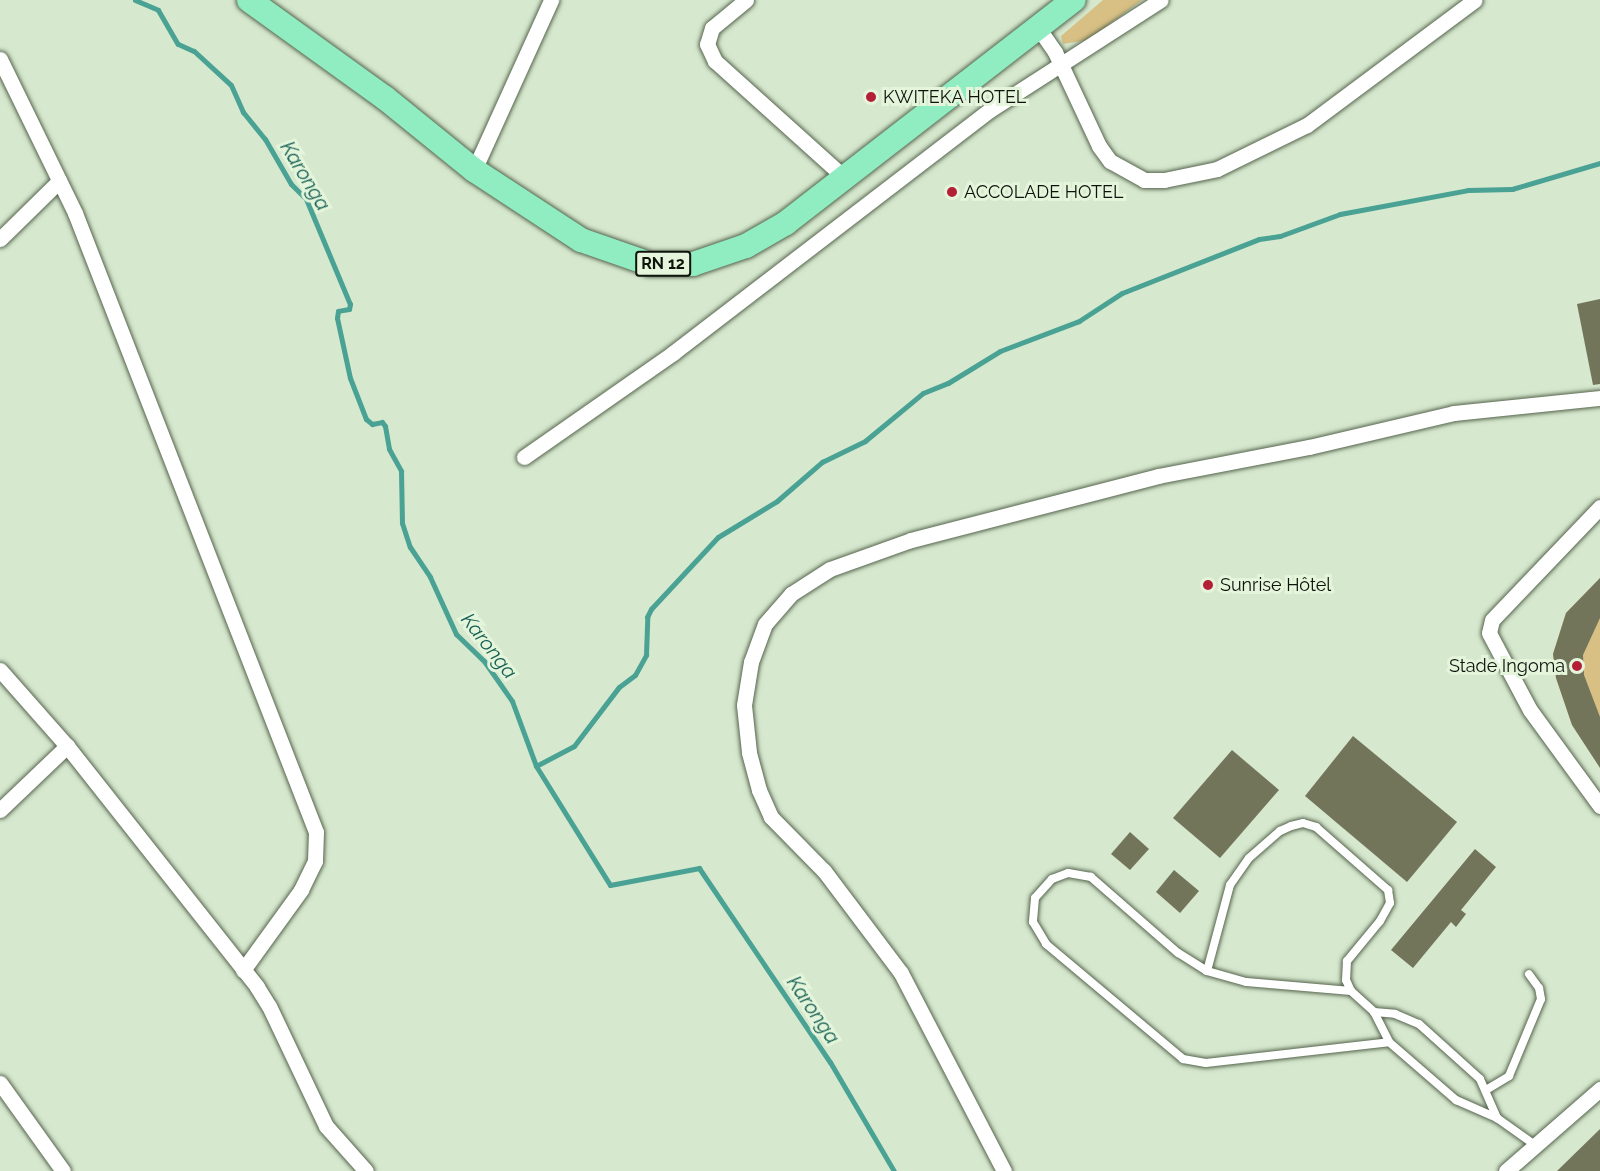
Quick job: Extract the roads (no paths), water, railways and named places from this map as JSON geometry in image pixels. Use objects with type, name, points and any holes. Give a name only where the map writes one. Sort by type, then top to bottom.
[{"type":"main road","name":"RN 12","points":[[249,0],[385,98],[474,170],[581,240],[650,264],[693,264],[746,246],[786,223],[846,179],[1074,0]]},
{"type":"street","points":[[474,170],[551,0]]},
{"type":"street","points":[[746,0],[711,28],[707,44],[716,62],[846,179]]},
{"type":"street","points":[[524,457],[672,353],[990,110],[1161,0]]},
{"type":"street","points":[[1039,29],[1061,63],[1099,146],[1110,161],[1144,180],[1183,177],[1251,155],[1307,125],[1475,0]]},
{"type":"street","points":[[0,59],[59,181],[316,832],[315,861],[301,890],[243,970]]},
{"type":"street","points":[[0,239],[59,181]]},
{"type":"street","points":[[1004,1171],[901,974],[824,871],[771,817],[759,790],[748,752],[744,705],[751,662],[765,624],[791,594],[831,569],[911,540],[1158,476],[1309,447],[1454,413],[1600,398]]},
{"type":"street","points":[[1600,507],[1491,620],[1489,633],[1530,710],[1600,806]]},
{"type":"street","points":[[0,670],[68,746],[243,970],[269,1006],[326,1126],[366,1171]]},
{"type":"street","points":[[0,810],[68,746]]},
{"type":"street","points":[[0,1083],[63,1171]]},
{"type":"street","points":[[1506,1171],[1600,1089]]},
{"type":"lane","points":[[1207,971],[1230,885],[1238,871],[1280,831],[1303,823],[1316,827],[1388,890],[1390,903],[1380,921],[1347,961],[1346,980],[1351,992],[1374,1012],[1389,1042],[1455,1100],[1497,1118],[1535,1145]]},
{"type":"lane","points":[[1351,992],[1246,982],[1207,971],[1178,953],[1091,878],[1068,873],[1052,879],[1035,898],[1033,922],[1046,944],[1183,1059],[1206,1063],[1389,1042]]},
{"type":"lane","points":[[1486,1090],[1509,1076],[1541,999],[1539,988],[1529,975]]},
{"type":"lane","points":[[1374,1012],[1395,1014],[1419,1024],[1470,1068],[1486,1090],[1497,1118]]},
{"type":"waterway","name":"Karonga","points":[[135,0],[158,10],[178,44],[194,51],[231,85],[243,112],[265,139],[291,184],[306,199],[350,304],[349,309],[338,311],[337,318],[350,378],[366,419],[372,424],[382,422],[385,426],[389,449],[401,471],[402,523],[410,547],[430,577],[456,634],[484,661],[512,701],[536,766],[610,885],[699,868],[830,1062],[894,1171]]},
{"type":"waterway","points":[[536,766],[574,746],[619,687],[635,675],[646,655],[647,617],[651,609],[718,537],[777,501],[822,462],[865,441],[923,393],[948,383],[1000,351],[1079,321],[1122,293],[1259,239],[1280,236],[1340,214],[1468,190],[1512,189],[1600,163]]},
{"type":"place","name":"KWITEKA HOTEL","points":[[871,97]]},
{"type":"place","name":"ACCOLADE HOTEL","points":[[952,192]]},
{"type":"place","name":"Sunrise Hôtel","points":[[1208,585]]},
{"type":"place","name":"Stade Ingoma","points":[[1577,666]]}]
